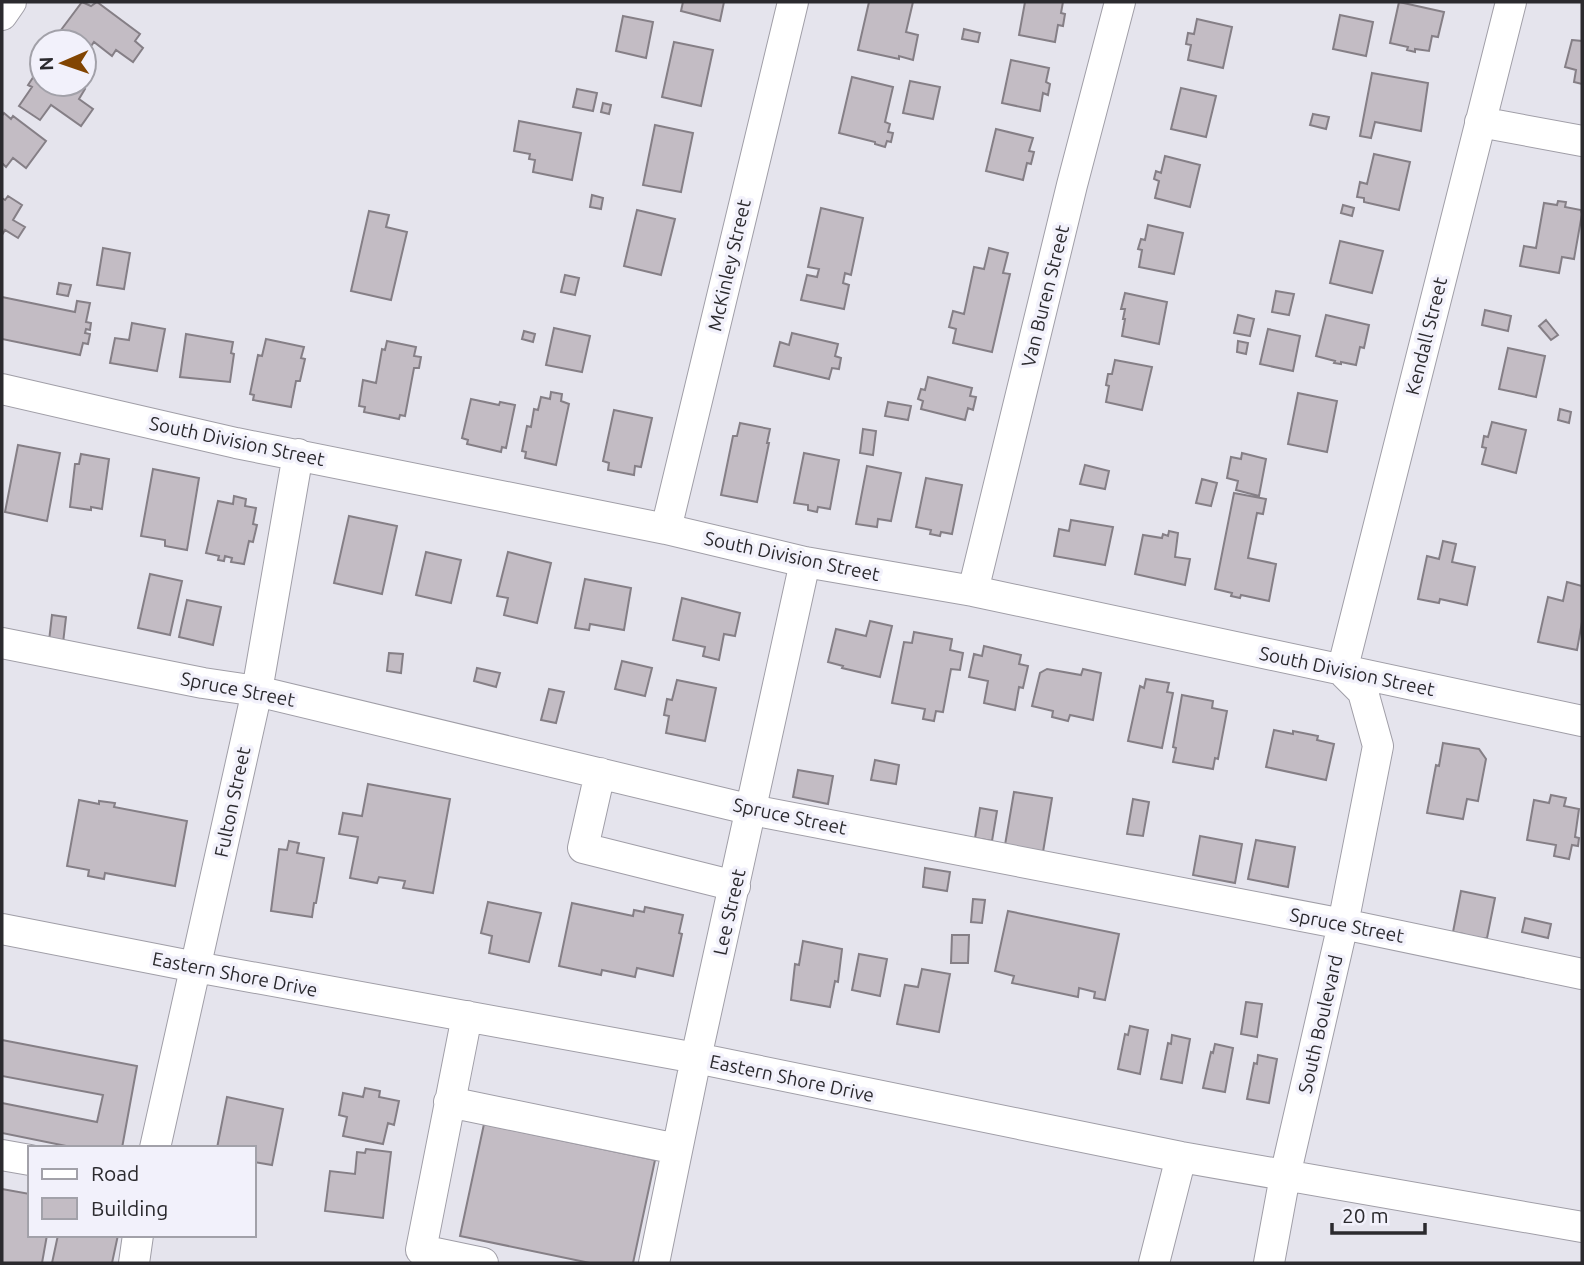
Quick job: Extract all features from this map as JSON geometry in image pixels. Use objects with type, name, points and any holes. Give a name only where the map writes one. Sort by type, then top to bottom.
[{"type":"street","points":[[2,15],[11,2]]},
{"type":"street","name":"McKinley Street","points":[[666,529],[793,2]]},
{"type":"street","name":"Van Buren Street","points":[[973,591],[1072,185],[1120,2]]},
{"type":"street","name":"Kendall Street","points":[[1342,671],[1511,2]]},
{"type":"street","points":[[1480,122],[1582,141]]},
{"type":"street","name":"South Division Street","points":[[2,389],[236,443],[666,529],[805,562],[973,591],[1582,721]]},
{"type":"street","name":"Fulton Street","points":[[155,1146],[257,691],[298,454]]},
{"type":"street","name":"Lee Street","points":[[654,1263],[696,1058],[805,562]]},
{"type":"street","name":"Spruce Street","points":[[2,643],[257,691],[752,810],[1343,924],[1582,974]]},
{"type":"street","name":"South Boulevard","points":[[1269,1263],[1285,1176],[1343,924],[1378,746],[1363,692],[1342,671]]},
{"type":"street","points":[[600,773],[583,848],[735,886]]},
{"type":"street","name":"Eastern Shore Drive","points":[[2,929],[696,1058],[1181,1157],[1582,1227]]},
{"type":"street","points":[[467,1016],[421,1250],[483,1263]]},
{"type":"street","points":[[449,1102],[677,1149]]},
{"type":"street","points":[[2,1155],[28,1160]]},
{"type":"street","points":[[1154,1263],[1181,1157]]},
{"type":"street","points":[[134,1263],[138,1237]]},
{"type":"building","points":[[82,2],[91,6],[97,2],[140,34],[135,41],[143,48],[133,62],[116,50],[112,56],[98,45],[98,28],[62,28]]},
{"type":"building","points":[[683,2],[724,2],[720,21],[681,11]]},
{"type":"building","points":[[869,2],[913,2],[906,32],[918,35],[913,60],[858,50]]},
{"type":"building","points":[[1025,2],[1063,2],[1063,26],[1058,25],[1055,42],[1019,35]]},
{"type":"building","points":[[1399,2],[1444,12],[1438,37],[1432,36],[1429,51],[1415,49],[1415,52],[1407,50],[1408,47],[1390,43]]},
{"type":"building","points":[[1340,15],[1373,22],[1366,56],[1333,49]]},
{"type":"building","points":[[623,16],[653,22],[646,58],[616,51]]},
{"type":"building","points":[[1197,19],[1232,27],[1223,68],[1188,60],[1191,45],[1186,44],[1188,33],[1194,34]]},
{"type":"building","points":[[964,29],[980,33],[978,42],[962,39]]},
{"type":"building","points":[[1572,40],[1582,41],[1582,84],[1574,82],[1576,70],[1565,67]]},
{"type":"building","points":[[674,42],[713,50],[701,106],[662,97]]},
{"type":"building","points":[[1011,60],[1049,68],[1046,82],[1050,84],[1048,95],[1043,93],[1040,111],[1002,103]]},
{"type":"building","points":[[1372,73],[1428,83],[1421,131],[1375,122],[1371,138],[1360,136]]},
{"type":"building","points":[[852,77],[893,87],[885,122],[890,124],[888,132],[893,133],[891,142],[887,141],[885,147],[839,133]]},
{"type":"building","points":[[910,81],[940,87],[933,119],[903,113]]},
{"type":"building","points":[[1181,88],[1216,96],[1206,137],[1171,129]]},
{"type":"building","points":[[577,89],[597,93],[593,111],[573,107]]},
{"type":"building","points":[[28,93],[28,98],[80,98],[93,109],[81,126],[51,105],[40,120],[19,106]]},
{"type":"building","points":[[603,103],[611,105],[609,114],[601,112]]},
{"type":"building","points":[[4,113],[11,119],[13,116],[46,141],[26,168],[13,158],[6,167],[2,163]]},
{"type":"building","points":[[1313,114],[1329,117],[1326,129],[1310,125]]},
{"type":"building","points":[[519,121],[581,133],[572,180],[533,172],[535,160],[529,159],[530,154],[514,151]]},
{"type":"building","points":[[655,125],[693,133],[681,192],[643,185]]},
{"type":"building","points":[[996,129],[1033,138],[1029,151],[1034,152],[1031,164],[1027,163],[1023,180],[986,171]]},
{"type":"building","points":[[1374,154],[1410,162],[1399,210],[1364,202],[1364,198],[1357,197],[1360,182],[1367,184]]},
{"type":"building","points":[[1165,156],[1200,165],[1190,207],[1155,198],[1159,181],[1154,179],[1156,171],[1161,173]]},
{"type":"building","points":[[592,195],[603,198],[601,209],[590,207]]},
{"type":"building","points":[[8,196],[22,205],[13,220],[25,227],[18,238],[5,230],[2,235],[2,198],[5,200]]},
{"type":"building","points":[[1558,201],[1566,202],[1565,207],[1581,210],[1574,259],[1562,257],[1559,273],[1520,266],[1524,246],[1536,248],[1544,203],[1557,205]]},
{"type":"building","points":[[1343,205],[1354,208],[1352,216],[1341,213]]},
{"type":"building","points":[[821,208],[863,218],[851,275],[845,273],[843,283],[849,285],[844,309],[801,300],[807,275],[817,277],[819,269],[808,267]]},
{"type":"building","points":[[637,210],[675,219],[661,275],[624,266]]},
{"type":"building","points":[[369,211],[389,215],[386,227],[407,232],[391,300],[351,291]]},
{"type":"building","points":[[1148,225],[1183,233],[1174,274],[1139,267],[1142,250],[1138,249],[1141,239],[1145,240]]},
{"type":"building","points":[[1340,241],[1383,251],[1372,293],[1330,283]]},
{"type":"building","points":[[103,248],[130,253],[124,289],[97,285]]},
{"type":"building","points":[[989,248],[1008,253],[1003,273],[1010,274],[992,352],[953,343],[956,329],[949,327],[953,311],[964,314],[974,267],[984,269]]},
{"type":"building","points":[[565,275],[579,278],[575,295],[561,292]]},
{"type":"building","points":[[59,283],[71,285],[68,296],[57,294]]},
{"type":"building","points":[[1276,291],[1294,294],[1289,315],[1272,312]]},
{"type":"building","points":[[1125,293],[1167,302],[1159,344],[1122,336],[1125,309],[1121,309]]},
{"type":"building","points":[[2,297],[75,312],[77,301],[90,303],[86,322],[91,323],[90,330],[86,329],[85,333],[90,334],[88,344],[83,343],[80,355],[2,339]]},
{"type":"building","points":[[1485,310],[1511,316],[1508,331],[1482,325]]},
{"type":"building","points":[[1238,315],[1254,319],[1250,336],[1234,333]]},
{"type":"building","points":[[1326,315],[1369,325],[1364,348],[1360,347],[1356,365],[1334,363],[1335,361],[1316,356]]},
{"type":"building","points":[[1546,320],[1558,335],[1551,340],[1539,326]]},
{"type":"building","points":[[132,323],[165,329],[157,371],[110,363],[115,338],[129,340]]},
{"type":"building","points":[[554,328],[590,336],[582,372],[546,365]]},
{"type":"building","points":[[1268,329],[1300,336],[1293,371],[1260,364]]},
{"type":"building","points":[[524,331],[535,334],[533,342],[522,339]]},
{"type":"building","points":[[792,333],[838,344],[835,356],[841,358],[839,369],[832,368],[829,379],[774,366],[780,342],[789,345]]},
{"type":"building","points":[[186,334],[233,342],[230,382],[180,377]]},
{"type":"building","points":[[266,339],[304,347],[301,358],[305,359],[300,381],[296,381],[291,407],[253,400],[254,395],[250,394],[258,355],[262,356]]},
{"type":"building","points":[[387,341],[416,347],[414,356],[421,357],[419,368],[414,368],[405,416],[400,415],[399,419],[364,412],[365,407],[359,406],[363,380],[376,383],[382,349],[385,350]]},
{"type":"building","points":[[1238,341],[1248,343],[1246,354],[1237,352]]},
{"type":"building","points":[[1508,348],[1545,356],[1536,397],[1499,389]]},
{"type":"building","points":[[1115,360],[1152,367],[1142,410],[1106,402],[1108,374],[1112,374]]},
{"type":"building","points":[[928,377],[972,388],[970,396],[976,397],[973,410],[968,408],[965,420],[921,409],[923,401],[918,399],[921,389],[925,390]]},
{"type":"building","points":[[551,392],[562,394],[561,401],[569,404],[556,465],[525,458],[526,452],[522,451],[534,409],[538,410],[541,397],[550,399]]},
{"type":"building","points":[[1298,393],[1337,401],[1327,452],[1288,444]]},
{"type":"building","points":[[471,399],[499,405],[500,402],[515,405],[506,448],[502,447],[501,452],[467,444],[468,440],[462,438]]},
{"type":"building","points":[[888,402],[911,406],[908,420],[885,416]]},
{"type":"building","points":[[1560,409],[1571,412],[1569,423],[1558,420]]},
{"type":"building","points":[[614,410],[652,418],[641,467],[635,466],[634,475],[608,470],[609,463],[603,461]]},
{"type":"building","points":[[1492,422],[1526,430],[1516,473],[1482,464],[1486,448],[1482,447],[1484,436],[1488,437]]},
{"type":"building","points":[[740,423],[770,429],[757,502],[721,495],[733,436],[737,436]]},
{"type":"building","points":[[863,429],[876,431],[873,455],[860,453]]},
{"type":"building","points":[[18,445],[60,453],[47,521],[5,512]]},
{"type":"building","points":[[804,453],[839,460],[830,509],[818,507],[817,512],[808,510],[808,505],[794,503]]},
{"type":"building","points":[[1242,453],[1266,459],[1259,496],[1236,490],[1238,481],[1227,478],[1231,457],[1241,459]]},
{"type":"building","points":[[81,454],[109,459],[102,509],[70,507],[75,464],[79,464]]},
{"type":"building","points":[[1085,465],[1109,471],[1105,489],[1080,484]]},
{"type":"building","points":[[867,466],[901,473],[891,521],[878,519],[877,527],[856,524]]},
{"type":"building","points":[[153,469],[199,478],[187,550],[165,546],[165,540],[141,536]]},
{"type":"building","points":[[926,478],[962,485],[952,534],[941,532],[940,536],[930,534],[931,530],[916,527]]},
{"type":"building","points":[[1202,479],[1217,483],[1211,506],[1196,503]]},
{"type":"building","points":[[1234,493],[1266,499],[1263,514],[1257,513],[1248,558],[1276,564],[1269,601],[1241,595],[1240,598],[1231,596],[1232,593],[1215,589]]},
{"type":"building","points":[[234,496],[246,499],[245,506],[256,508],[253,524],[257,525],[253,542],[249,541],[244,564],[231,562],[232,558],[225,556],[224,561],[218,560],[219,556],[206,553],[218,501],[233,504]]},
{"type":"building","points":[[349,516],[397,526],[382,594],[334,583]]},
{"type":"building","points":[[1071,520],[1113,527],[1105,565],[1054,556],[1059,529],[1069,531]]},
{"type":"building","points":[[1169,531],[1178,533],[1175,557],[1190,559],[1185,585],[1135,574],[1143,535],[1162,538],[1163,534],[1168,536]]},
{"type":"building","points":[[1443,541],[1456,544],[1452,562],[1475,567],[1467,605],[1440,599],[1439,603],[1418,599],[1427,556],[1439,559]]},
{"type":"building","points":[[426,552],[461,560],[451,603],[416,595]]},
{"type":"building","points":[[508,552],[551,563],[537,623],[504,615],[508,598],[497,596]]},
{"type":"building","points":[[150,574],[182,581],[170,635],[138,628]]},
{"type":"building","points":[[585,579],[631,588],[624,630],[590,624],[589,630],[575,628]]},
{"type":"building","points":[[1567,582],[1582,586],[1582,622],[1577,650],[1538,642],[1548,597],[1563,601]]},
{"type":"building","points":[[682,598],[740,613],[735,636],[724,634],[719,660],[703,656],[705,647],[673,640]]},
{"type":"building","points":[[187,600],[221,607],[213,645],[179,637]]},
{"type":"building","points":[[52,615],[66,617],[63,643],[49,641]]},
{"type":"building","points":[[870,621],[892,626],[880,677],[828,662],[836,629],[866,636]]},
{"type":"building","points":[[914,632],[952,639],[950,650],[963,653],[960,670],[951,669],[943,712],[936,711],[934,721],[923,719],[925,709],[892,703],[904,642],[912,643]]},
{"type":"building","points":[[984,646],[1021,655],[1019,664],[1028,666],[1023,688],[1019,687],[1015,710],[984,703],[988,681],[969,677],[974,654],[982,656]]},
{"type":"building","points":[[389,653],[403,654],[401,673],[387,671]]},
{"type":"building","points":[[622,661],[652,668],[645,696],[615,689]]},
{"type":"building","points":[[477,668],[500,673],[496,687],[474,681]]},
{"type":"building","points":[[1047,669],[1081,675],[1083,669],[1101,673],[1093,720],[1070,715],[1068,721],[1052,717],[1053,711],[1032,706],[1040,673]]},
{"type":"building","points":[[1146,679],[1169,683],[1167,692],[1173,693],[1162,748],[1128,741],[1140,686],[1144,688]]},
{"type":"building","points":[[677,680],[716,688],[705,741],[666,733],[669,716],[664,715],[667,699],[672,700]]},
{"type":"building","points":[[549,689],[564,692],[556,723],[541,720]]},
{"type":"building","points":[[1182,695],[1213,701],[1212,708],[1227,711],[1218,759],[1215,758],[1213,769],[1173,762]]},
{"type":"building","points":[[1274,730],[1318,736],[1317,740],[1334,744],[1326,780],[1266,767]]},
{"type":"building","points":[[1443,743],[1479,749],[1486,759],[1478,801],[1467,799],[1463,819],[1427,813]]},
{"type":"building","points":[[875,760],[899,765],[896,784],[871,780]]},
{"type":"building","points":[[798,770],[833,776],[828,804],[793,797]]},
{"type":"building","points":[[368,784],[450,799],[433,893],[403,888],[405,881],[379,877],[377,883],[350,878],[358,837],[339,834],[343,813],[362,816]]},
{"type":"building","points":[[1014,792],[1052,798],[1043,852],[1005,845]]},
{"type":"building","points":[[1551,795],[1566,798],[1564,806],[1579,809],[1575,837],[1579,838],[1578,846],[1572,845],[1569,859],[1554,856],[1556,845],[1527,840],[1534,800],[1549,803]]},
{"type":"building","points":[[1133,799],[1149,802],[1143,836],[1127,834]]},
{"type":"building","points":[[79,800],[99,804],[99,801],[115,803],[114,807],[187,821],[175,886],[105,873],[104,879],[88,876],[89,870],[67,866]]},
{"type":"building","points":[[980,808],[997,811],[992,841],[975,838]]},
{"type":"building","points":[[1200,836],[1242,844],[1235,883],[1193,875]]},
{"type":"building","points":[[1256,840],[1295,847],[1288,887],[1248,879]]},
{"type":"building","points":[[289,841],[299,843],[297,853],[324,858],[312,917],[271,911],[279,849],[287,850]]},
{"type":"building","points":[[925,868],[950,872],[947,891],[923,887]]},
{"type":"building","points":[[1461,891],[1495,898],[1487,938],[1482,938],[1481,944],[1462,940],[1464,934],[1453,932]]},
{"type":"building","points":[[973,899],[985,900],[982,923],[971,922]]},
{"type":"building","points":[[488,902],[541,913],[529,962],[489,953],[492,936],[481,933]]},
{"type":"building","points":[[572,903],[633,916],[634,910],[644,912],[645,907],[683,915],[673,976],[637,968],[635,977],[602,970],[601,975],[559,966]]},
{"type":"building","points":[[1008,911],[1119,934],[1105,1000],[1094,998],[1095,992],[1079,988],[1078,997],[1012,983],[1014,976],[995,971]]},
{"type":"building","points":[[1525,918],[1551,924],[1548,938],[1522,932]]},
{"type":"building","points":[[952,935],[969,935],[968,963],[951,963]]},
{"type":"building","points":[[803,941],[842,949],[838,982],[835,981],[830,1007],[791,1000],[795,964],[799,965]]},
{"type":"building","points":[[859,954],[887,959],[880,996],[852,990]]},
{"type":"building","points":[[922,969],[950,974],[939,1032],[897,1024],[905,985],[918,987]]},
{"type":"building","points":[[1246,1002],[1262,1004],[1257,1037],[1241,1034]]},
{"type":"building","points":[[1130,1026],[1148,1030],[1140,1074],[1118,1069],[1125,1034],[1128,1035]]},
{"type":"building","points":[[1172,1035],[1190,1039],[1182,1083],[1161,1079]]},
{"type":"building","points":[[2,1040],[137,1066],[122,1146],[66,1146],[2,1133],[2,1103],[97,1122],[103,1095],[2,1076]]},
{"type":"building","points":[[1215,1044],[1233,1048],[1225,1092],[1203,1088]]},
{"type":"building","points":[[1258,1055],[1277,1059],[1269,1103],[1247,1099]]},
{"type":"building","points":[[365,1088],[380,1091],[379,1097],[399,1101],[394,1125],[388,1123],[383,1144],[343,1136],[347,1117],[339,1115],[343,1093],[363,1097]]},
{"type":"building","points":[[227,1097],[283,1109],[272,1165],[256,1162],[256,1146],[217,1146]]},
{"type":"building","points":[[484,1124],[655,1160],[633,1263],[590,1263],[460,1236]]},
{"type":"building","points":[[366,1149],[391,1152],[383,1218],[325,1211],[330,1171],[355,1174],[357,1152],[365,1153]]},
{"type":"building","points":[[2,1189],[28,1194],[28,1237],[47,1237],[42,1263],[2,1263]]},
{"type":"building","points":[[58,1237],[118,1237],[112,1263],[52,1263]]}]
